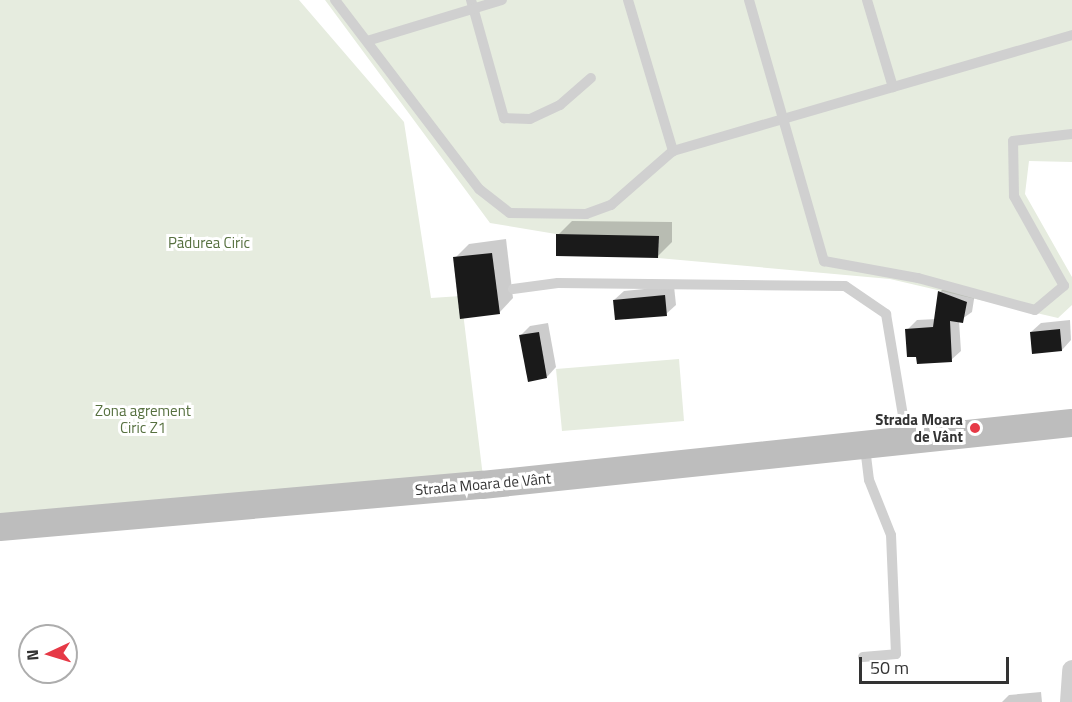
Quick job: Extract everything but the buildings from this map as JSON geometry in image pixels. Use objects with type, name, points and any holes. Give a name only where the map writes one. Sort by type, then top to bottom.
[{"type":"main road","name":"Strada Moara de Vânt","points":[[0,527],[908,443],[1072,423]]},
{"type":"street","points":[[1070,702],[1072,670]]},
{"type":"lane","points":[[335,0],[479,189],[510,213],[586,214],[611,206],[673,151],[1072,35]]},
{"type":"lane","points":[[368,41],[472,4],[502,0]]},
{"type":"lane","points":[[628,0],[673,151]]},
{"type":"lane","points":[[749,0],[824,261],[918,278],[1035,310],[1064,286],[1014,196],[1013,141],[1072,134]]},
{"type":"lane","points":[[867,0],[893,87]]},
{"type":"lane","points":[[472,4],[504,118],[530,119],[560,105],[591,78]]},
{"type":"lane","points":[[513,289],[558,283],[845,286],[886,314],[908,443]]},
{"type":"lane","points":[[863,657],[896,654],[891,535],[869,480],[865,447]]},
{"type":"green space","name":"Pădurea Ciric","points":[[0,0],[299,0],[404,122],[431,298],[461,296],[484,485],[0,527]]},
{"type":"green space","points":[[325,0],[1072,0],[1072,162],[1029,161],[1025,194],[1072,277],[1072,305],[1058,318],[890,279],[658,258],[659,237],[556,234],[490,223]]},
{"type":"green space","points":[[679,359],[684,421],[562,431],[556,369]]},
{"type":"place","name":"Strada Moara de Vânt","points":[[975,428]]},
{"type":"park label","name":"Zona agrement Ciric Z1","points":[[143,418]]}]
